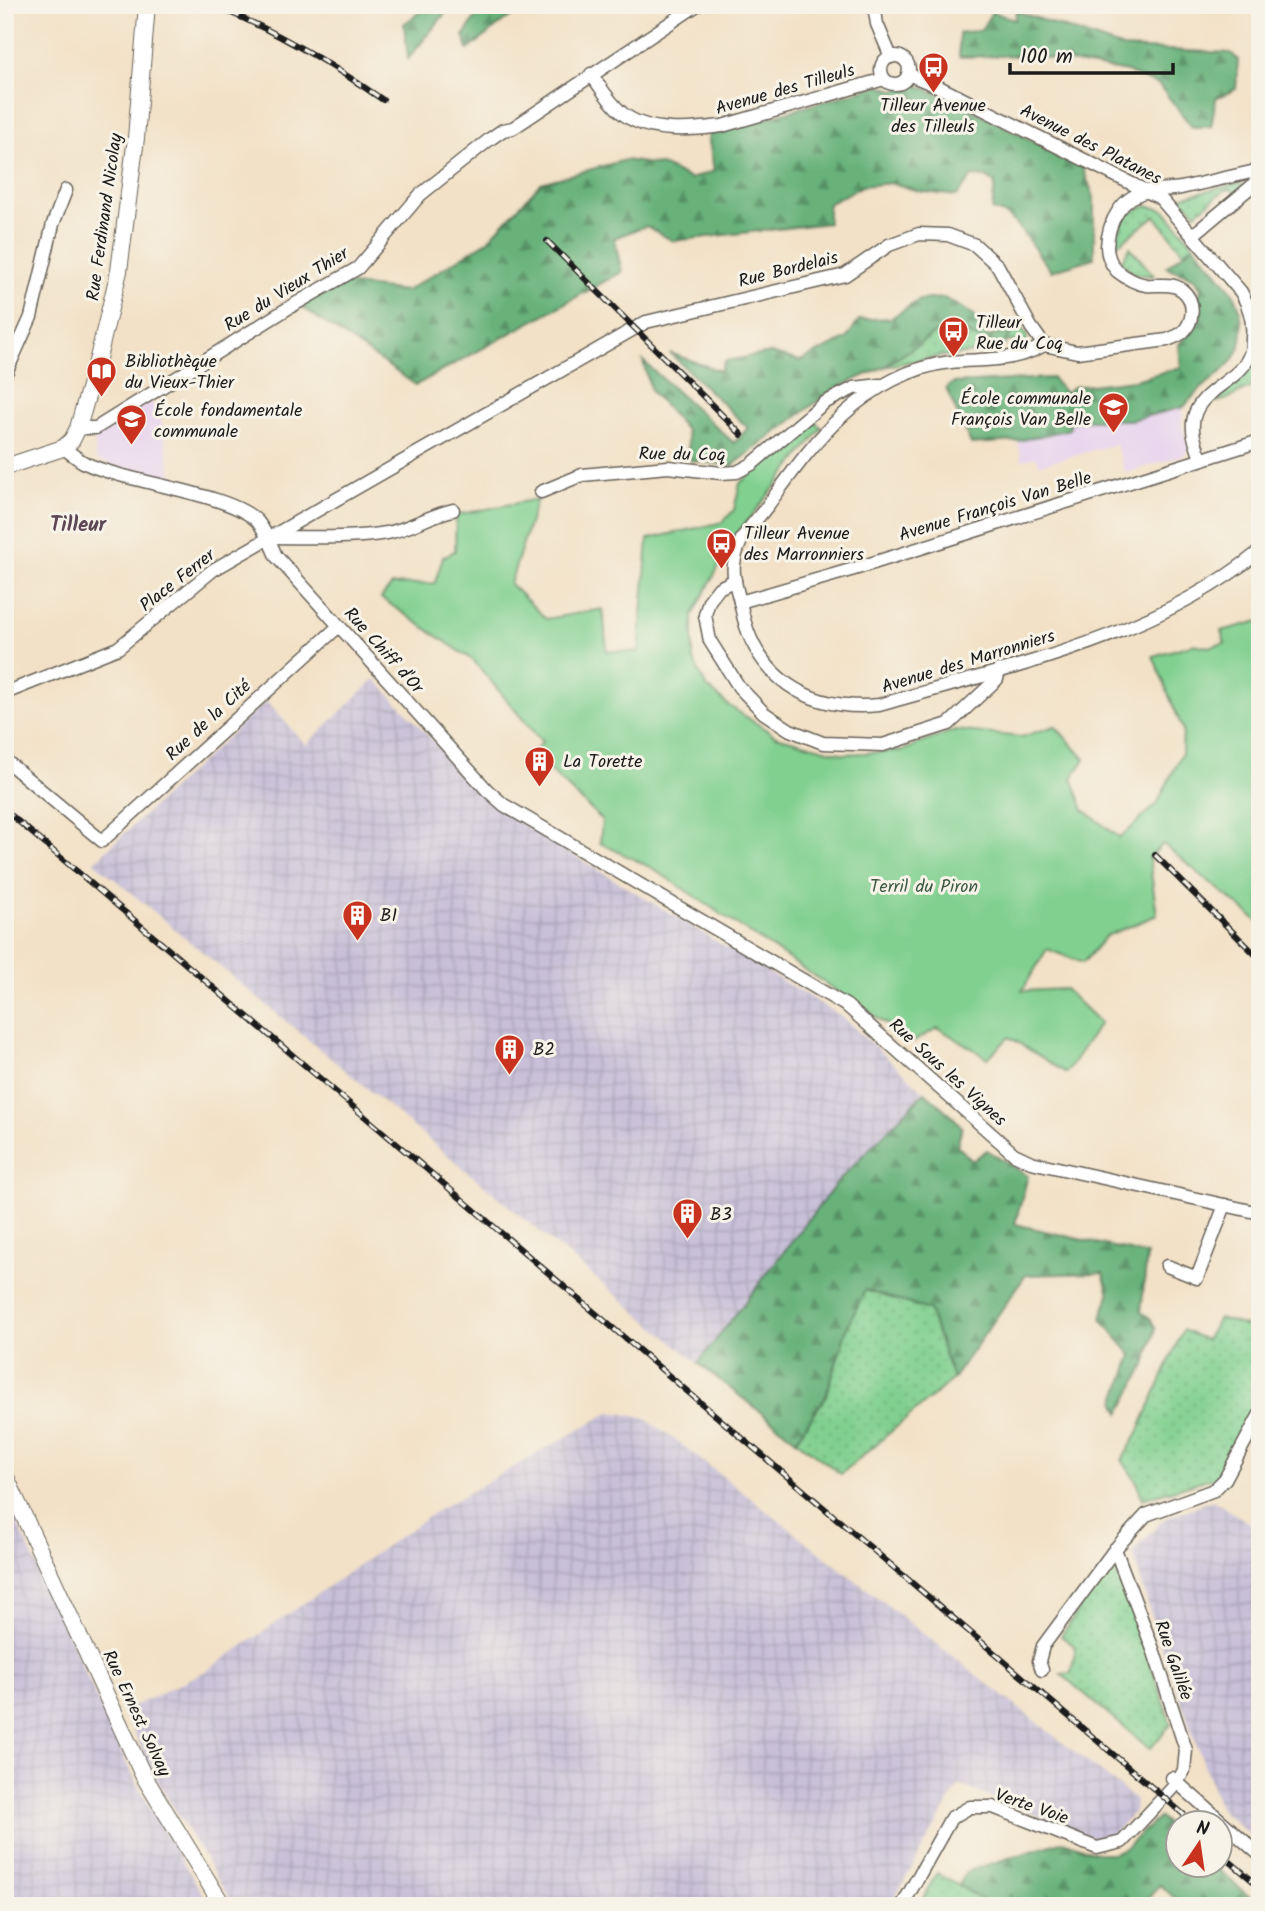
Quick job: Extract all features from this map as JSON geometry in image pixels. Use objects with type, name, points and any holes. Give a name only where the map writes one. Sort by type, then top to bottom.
[{"type":"street","name":"Rue Ferdinand Nicolay","points":[[63,447],[72,440],[78,428],[119,271],[136,138],[147,5]]},
{"type":"street","name":"Rue du Vieux Thier","points":[[78,428],[96,428],[290,307],[358,268],[420,195],[490,139],[503,130],[513,128],[697,5]]},
{"type":"street","points":[[874,5],[877,24],[891,57]]},
{"type":"street","points":[[891,57],[904,60],[908,68],[904,80],[896,84],[884,79],[882,66],[891,57]]},
{"type":"street","name":"Avenue des Tilleuls","points":[[591,74],[610,102],[632,120],[663,127],[695,129],[722,126],[884,79]]},
{"type":"street","name":"Avenue des Platanes","points":[[908,74],[1160,198],[1241,292],[1249,306],[1253,329],[1250,354],[1243,365],[1201,403],[1194,417],[1193,433],[1201,459]]},
{"type":"street","points":[[1044,345],[1077,352],[1167,340],[1181,334],[1189,324],[1192,312],[1191,302],[1182,290],[1170,285],[1147,285],[1129,280],[1112,267],[1107,249],[1110,226],[1117,211],[1131,197],[1147,191],[1177,189],[1259,170],[1259,177],[1252,186],[1193,235]]},
{"type":"street","points":[[5,376],[31,317],[53,224],[66,190]]},
{"type":"street","name":"Rue Bordelais","points":[[268,537],[646,322],[845,275],[889,245],[919,234],[948,235],[975,245],[998,266],[1031,327],[1044,345]]},
{"type":"street","name":"Avenue des Marronniers","points":[[1044,345],[1030,354],[1013,358],[949,362],[927,367],[883,385],[843,414],[815,444],[742,539],[734,563],[744,626],[753,646],[768,666],[793,690],[829,704],[879,705],[999,670],[1113,636],[1229,576],[1260,551]]},
{"type":"street","name":"Rue du Coq","points":[[541,492],[582,475],[668,467],[721,473],[737,472],[752,464],[824,403],[854,388],[883,385]]},
{"type":"street","name":"Avenue François Van Belle","points":[[740,602],[854,569],[1260,441]]},
{"type":"street","points":[[5,467],[63,447]]},
{"type":"street","name":"Rue Chiff d'Or","points":[[63,447],[85,463],[125,477],[229,504],[257,520],[276,556],[504,806],[673,905]]},
{"type":"street","points":[[268,537],[386,533],[414,526],[434,514],[453,510]]},
{"type":"street","name":"Place Ferrer","points":[[5,693],[118,649],[213,570],[268,537]]},
{"type":"street","points":[[735,580],[719,589],[709,601],[705,615],[710,641],[739,687],[764,713],[790,730],[823,743],[883,745],[949,724],[997,679],[999,670]]},
{"type":"street","name":"Rue de la Cité","points":[[5,760],[102,841],[338,625]]},
{"type":"street","name":"Rue Sous les Vignes","points":[[673,905],[847,1006],[1014,1154],[1031,1162],[1260,1213]]},
{"type":"street","points":[[1167,1266],[1197,1278],[1225,1205]]},
{"type":"street","points":[[1042,1670],[1039,1661],[1042,1646],[1115,1549],[1146,1515],[1214,1490],[1225,1479],[1260,1414]]},
{"type":"street","name":"Rue Ernest Solvay","points":[[5,1475],[143,1775],[223,1906]]},
{"type":"street","name":"Rue Galilée","points":[[1115,1549],[1154,1652],[1186,1750],[1184,1770],[1174,1780]]},
{"type":"street","points":[[1174,1780],[1260,1855]]},
{"type":"street","name":"Verte Voie","points":[[902,1906],[951,1818],[970,1807],[993,1807],[1097,1848],[1122,1842],[1174,1780]]},
{"type":"shaded area","name":"École fondamentale communale","points":[[150,402],[160,414],[173,481],[96,459],[94,436]]},
{"type":"shaded area","name":"École communale François Van Belle","points":[[1184,407],[1181,423],[1189,448],[1184,455],[1125,473],[1116,444],[1039,465],[1037,457],[1022,460],[1018,441],[1069,429],[1068,423],[1084,420],[1131,420]]},
{"type":"shaded area","points":[[375,679],[486,797],[530,829],[841,1016],[925,1092],[840,1179],[698,1363],[94,862],[266,701],[306,745]]},
{"type":"shaded area","points":[[610,1412],[643,1417],[681,1444],[1136,1800],[1135,1810],[1118,1829],[1111,1834],[1098,1836],[1097,1839],[959,1785],[890,1906],[234,1906],[156,1779],[124,1711],[208,1670],[438,1510]]},
{"type":"shaded area","points":[[5,1496],[126,1762],[147,1803],[210,1906],[5,1906]]},
{"type":"shaded area","points":[[1213,1500],[1260,1530],[1260,1844],[1234,1821],[1234,1810],[1220,1809],[1156,1632],[1133,1552],[1164,1519]]},
{"type":"green space","points":[[430,5],[452,5],[408,59],[404,24]]},
{"type":"green space","points":[[466,5],[530,5],[504,21],[468,50],[464,35],[479,12]]},
{"type":"green space","points":[[1016,11],[1123,48],[1231,53],[1238,60],[1236,89],[1216,98],[1211,127],[1192,127],[1159,85],[1127,72],[1031,55],[959,57],[959,33],[981,30],[992,12],[1015,20]]},
{"type":"green space","points":[[912,83],[958,102],[1082,167],[1094,197],[1094,258],[1051,271],[1018,226],[1007,215],[992,210],[995,183],[986,177],[972,176],[957,196],[918,191],[893,183],[862,186],[828,204],[828,223],[673,241],[646,226],[614,238],[622,272],[416,385],[300,306],[344,284],[406,291],[486,242],[541,183],[625,160],[664,166],[690,179],[714,171],[708,135],[880,85],[896,91]]},
{"type":"green space","points":[[1239,183],[1242,187],[1236,194],[1231,189],[1225,190],[1196,213],[1187,203],[1180,208],[1179,201],[1184,196]]},
{"type":"green space","points":[[1148,206],[1165,210],[1194,245],[1184,253],[1155,216],[1116,246],[1124,220],[1134,211]]},
{"type":"green space","points":[[1194,245],[1234,295],[1239,307],[1242,330],[1238,352],[1234,358],[1184,407],[1131,420],[1084,420],[1069,423],[1070,429],[1018,441],[971,444],[946,388],[953,383],[1052,378],[1065,393],[1073,387],[1135,380],[1181,367],[1179,344],[1199,321],[1201,289],[1195,278],[1166,267]]},
{"type":"green space","points":[[1130,247],[1154,276],[1135,274],[1121,262]]},
{"type":"green space","points":[[944,298],[974,315],[987,337],[1014,330],[1005,346],[993,346],[966,333],[935,333],[884,367],[832,390],[732,466],[690,460],[686,430],[651,391],[643,361],[734,443],[748,428],[670,353],[720,371],[725,361],[770,353],[800,361],[846,339],[859,320],[891,318],[919,300]]},
{"type":"green space","points":[[1021,328],[1027,335],[1027,343],[1021,350],[1020,341],[1005,342],[1014,330]]},
{"type":"green space","points":[[935,333],[966,333],[993,346],[992,351],[934,357],[884,367]]},
{"type":"green space","points":[[1259,350],[1260,383],[1216,402],[1252,367]]},
{"type":"green space","name":"Terril du Piron","points":[[815,422],[822,428],[734,538],[693,615],[693,659],[706,686],[728,705],[776,736],[844,754],[901,751],[955,730],[1021,737],[1055,726],[1085,759],[1072,778],[1084,810],[1120,838],[1157,804],[1182,753],[1183,730],[1153,656],[1194,644],[1208,647],[1225,643],[1221,631],[1260,621],[1260,923],[1163,844],[1149,858],[1157,915],[1106,936],[1083,963],[1047,949],[1022,991],[1065,989],[1100,1023],[1066,1073],[1009,1037],[988,1058],[938,1028],[913,1042],[652,868],[600,843],[602,820],[532,754],[542,742],[474,661],[381,598],[392,585],[435,583],[443,557],[455,551],[456,515],[537,499],[510,584],[546,619],[603,609],[607,651],[639,652],[648,539],[723,522],[734,510],[740,483]]},
{"type":"green space","points":[[925,1092],[962,1127],[957,1145],[972,1161],[987,1150],[1028,1176],[1015,1224],[1147,1255],[1141,1312],[1150,1318],[1156,1329],[1145,1365],[1120,1413],[1115,1402],[1132,1355],[1101,1319],[1109,1294],[1103,1273],[1026,1275],[953,1379],[929,1310],[865,1290],[848,1325],[826,1396],[796,1440],[698,1363],[840,1179]]},
{"type":"green space","points":[[865,1290],[929,1310],[953,1379],[841,1474],[796,1440],[826,1396],[848,1325]]},
{"type":"green space","points":[[1219,1318],[1252,1328],[1248,1340],[1260,1344],[1260,1394],[1216,1477],[1142,1499],[1138,1484],[1122,1460],[1137,1435],[1183,1330],[1206,1340]]},
{"type":"green space","points":[[1114,1558],[1171,1724],[1150,1749],[1061,1674],[1071,1673],[1076,1647],[1061,1636]]},
{"type":"green space","points":[[1159,1817],[1164,1822],[1164,1880],[1230,1880],[1260,1906],[1184,1906],[1160,1885],[1141,1906],[993,1906],[959,1885],[967,1871],[1064,1841],[1096,1853],[1113,1853],[1125,1848]]},
{"type":"green space","points":[[937,1873],[993,1906],[919,1906]]},
{"type":"railway","points":[[212,5],[300,48],[383,100]]},
{"type":"railway","points":[[547,241],[742,435]]},
{"type":"railway","points":[[5,810],[1179,1810]]},
{"type":"railway","points":[[1155,855],[1260,959]]},
{"type":"railway","points":[[1234,1865],[1260,1887]]},
{"type":"place","name":"Tilleur Avenue des Tilleuls","points":[[933,94]]},
{"type":"place","name":"Tilleur Rue du Coq","points":[[953,359]]},
{"type":"place","name":"Bibliothèque du Vieux-Thier","points":[[102,398]]},
{"type":"place","name":"École communale François Van Belle","points":[[1114,435]]},
{"type":"place","name":"École fondamentale communale","points":[[131,447]]},
{"type":"place","name":"Tilleur Avenue des Marronniers","points":[[721,570]]},
{"type":"place","name":"La Torette","points":[[540,788]]},
{"type":"place","name":"B1","points":[[357,942]]},
{"type":"place","name":"B2","points":[[510,1076]]},
{"type":"place","name":"B3","points":[[687,1241]]},
{"type":"district","name":"Tilleur","points":[[78,524]]}]
